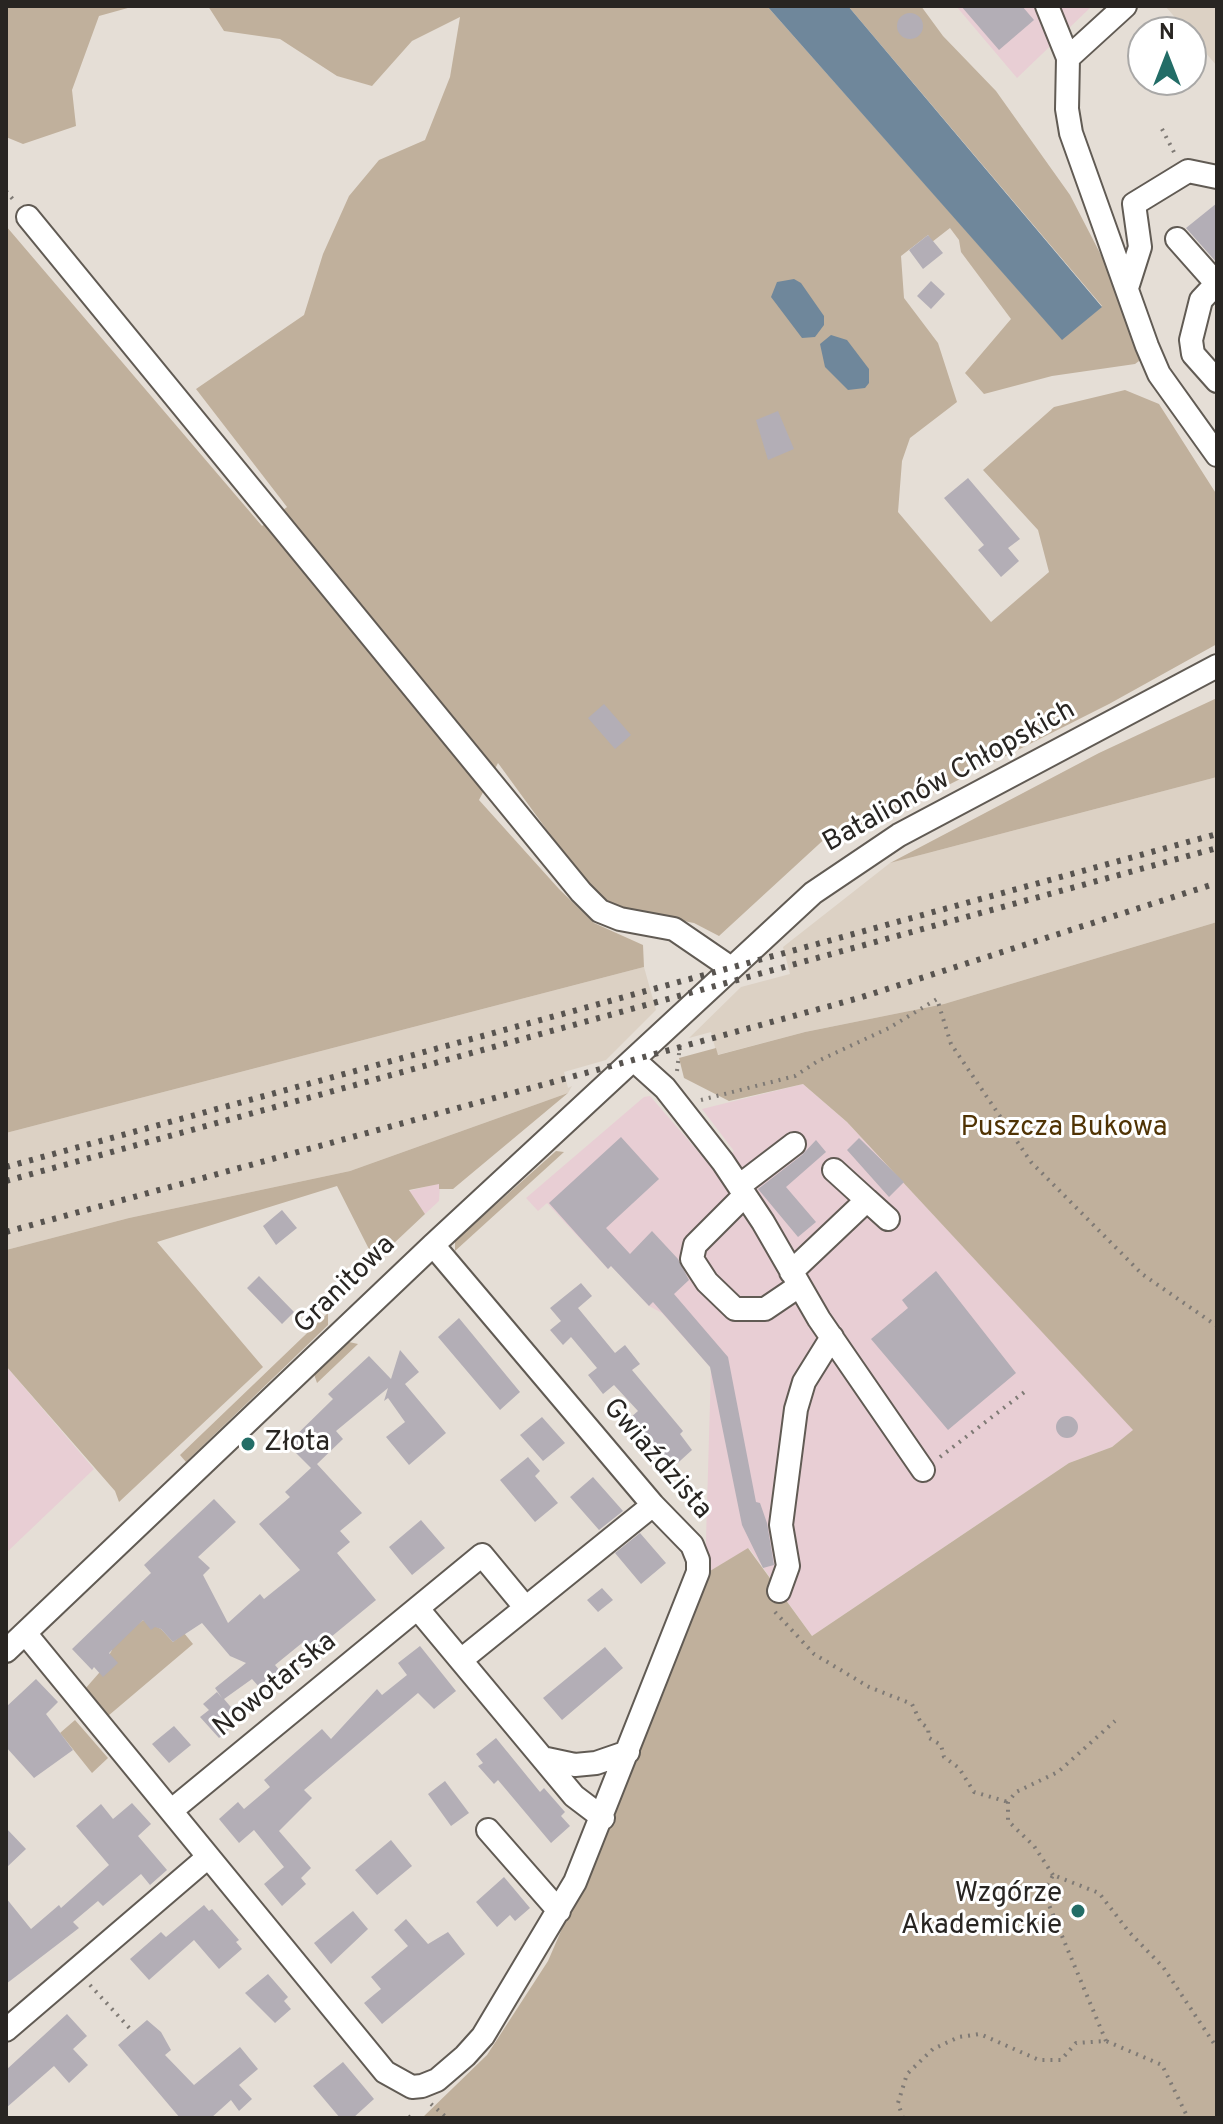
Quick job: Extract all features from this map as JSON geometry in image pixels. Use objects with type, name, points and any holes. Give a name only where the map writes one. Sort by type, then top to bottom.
[{"type":"street","points":[[1047,6],[1068,58],[1067,109],[1071,133],[1159,374],[1217,455]]},
{"type":"street","points":[[1068,58],[1125,6]]},
{"type":"street","points":[[1127,288],[1140,247],[1134,204],[1188,171],[1217,177]]},
{"type":"street","points":[[28,217],[581,892],[600,911],[620,919],[674,929],[731,968]]},
{"type":"street","points":[[1177,239],[1216,283],[1201,300],[1191,340],[1193,354],[1217,381]]},
{"type":"street","name":"Batalionów Chłopskich","points":[[731,968],[813,893],[889,841],[1217,666]]},
{"type":"street","name":"Granitowa","points":[[6,1651],[433,1245],[635,1061],[731,968]]},
{"type":"street","points":[[635,1061],[679,1105],[742,1190],[832,1337],[923,1470]]},
{"type":"street","points":[[794,1144],[742,1190],[695,1245],[692,1259],[707,1282],[735,1309],[765,1309],[867,1200]]},
{"type":"street","points":[[834,1170],[888,1219]]},
{"type":"street","name":"Gwiaździsta","points":[[208,1857],[381,2067],[412,2087],[437,2080],[483,2036],[559,1911],[603,1818],[698,1572],[698,1560],[692,1545],[653,1505],[433,1245]]},
{"type":"street","points":[[779,1591],[788,1566],[781,1525],[796,1409],[804,1382],[832,1337]]},
{"type":"street","points":[[461,1660],[653,1505]]},
{"type":"street","name":"Nowotarska","points":[[172,1810],[482,1555],[525,1607]]},
{"type":"street","points":[[418,1609],[547,1759],[574,1796],[603,1818]]},
{"type":"street","points":[[6,2030],[208,1857],[25,1633]]},
{"type":"street","points":[[547,1759],[575,1765],[596,1763],[628,1752]]},
{"type":"street","points":[[488,1830],[559,1911]]},
{"type":"path","points":[[1162,129],[1177,157]]},
{"type":"path","points":[[679,1105],[795,1076],[818,1061],[889,1028],[937,999],[951,1044],[1031,1162],[1142,1274],[1217,1326]]},
{"type":"path","points":[[677,1082],[676,1060],[682,1037]]},
{"type":"path","points":[[923,1470],[1027,1390]]},
{"type":"path","points":[[779,1591],[774,1610],[783,1624],[814,1654],[869,1687],[912,1704],[921,1723],[928,1728],[929,1738],[941,1745],[944,1757],[959,1768],[974,1792],[1008,1802]]},
{"type":"path","points":[[1115,1721],[1058,1772],[1016,1792],[1008,1802],[1008,1821],[1034,1846],[1053,1875],[1099,1893],[1129,1932],[1163,1967],[1217,2048]]},
{"type":"path","points":[[1053,1875],[1046,1889],[1049,1905],[1106,2041]]},
{"type":"path","points":[[85,1983],[88,1987],[92,1984],[133,2032]]},
{"type":"path","points":[[903,2118],[898,2103],[907,2074],[933,2049],[959,2037],[980,2034],[1039,2060],[1061,2060],[1076,2043],[1106,2041],[1162,2065],[1188,2118]]},
{"type":"shaded area","points":[[956,6],[1092,6],[1017,78]]},
{"type":"shaded area","points":[[1217,6],[1217,66],[1207,54],[1207,16],[1174,16],[1166,7]]},
{"type":"shaded area","points":[[1217,777],[1217,922],[944,1004],[805,1032],[717,1055],[711,1032],[689,1038],[741,987],[790,974],[783,947],[890,863]]},
{"type":"shaded area","points":[[644,967],[656,1010],[606,1060],[564,1072],[568,1088],[572,1086],[568,1093],[350,1171],[129,1218],[6,1250],[6,1133]]},
{"type":"shaded area","points":[[803,1084],[847,1122],[1134,1430],[1112,1447],[1069,1463],[812,1636],[749,1548],[705,1574],[711,1368],[662,1313],[649,1306],[611,1266],[608,1269],[547,1203],[538,1211],[526,1198],[644,1097],[650,1096],[714,1170],[734,1151],[702,1109]]},
{"type":"shaded area","points":[[440,1183],[439,1201],[425,1214],[409,1191]]},
{"type":"shaded area","points":[[6,1366],[94,1469],[6,1553]]},
{"type":"green space","points":[[6,6],[135,6],[99,16],[72,90],[76,126],[23,144],[6,137]]},
{"type":"green space","points":[[208,6],[767,6],[1062,339],[1102,306],[848,6],[921,6],[943,36],[996,91],[1070,195],[1117,286],[1143,358],[1135,364],[1052,376],[984,394],[965,373],[1011,319],[961,252],[959,240],[950,228],[932,242],[928,235],[901,256],[904,298],[938,343],[957,402],[910,438],[902,461],[898,512],[991,622],[1049,572],[1038,530],[983,470],[1054,407],[1125,390],[1159,404],[1217,495],[1217,644],[1109,704],[857,831],[830,834],[719,936],[694,923],[610,907],[587,885],[498,763],[479,800],[594,923],[643,945],[644,967],[6,1133],[6,226],[262,526],[287,507],[196,389],[304,315],[323,254],[349,196],[379,160],[425,140],[450,77],[460,17],[412,41],[372,86],[337,76],[280,39],[224,31]]},
{"type":"green space","points":[[1217,698],[1217,777],[890,863],[1099,753]]},
{"type":"green space","name":"Puszcza Bukowa","points":[[1217,922],[1217,2118],[422,2118],[487,2055],[548,1961],[664,1692],[705,1574],[748,1548],[812,1636],[1069,1463],[1112,1447],[1133,1430],[847,1122],[803,1084],[729,1101],[684,1078],[679,1058],[716,1048],[718,1055],[805,1032],[944,1004]]},
{"type":"green space","points":[[568,1093],[453,1189],[439,1189],[439,1184],[409,1190],[425,1214],[375,1261],[337,1186],[157,1242],[263,1367],[119,1502],[115,1491],[6,1366],[6,1250],[129,1218],[350,1171]]},
{"type":"green space","points":[[556,1151],[564,1152],[455,1251],[455,1241]]},
{"type":"green space","points":[[328,1313],[328,1325],[186,1462],[180,1455]]},
{"type":"green space","points":[[349,1342],[358,1344],[317,1383],[314,1374]]},
{"type":"green space","points":[[143,1620],[161,1629],[173,1642],[184,1633],[193,1644],[108,1716],[85,1689],[99,1673],[112,1650],[110,1647]]},
{"type":"green space","points":[[75,1720],[108,1758],[92,1773],[60,1733]]},
{"type":"water","points":[[767,6],[848,6],[1102,307],[1062,340]]},
{"type":"water","points":[[794,279],[801,283],[824,316],[824,325],[815,337],[802,338],[771,297],[777,282]]},
{"type":"water","points":[[831,335],[847,340],[869,369],[869,383],[865,388],[848,390],[825,367],[820,344]]},
{"type":"building","points":[[961,6],[1022,6],[1034,20],[999,50]]},
{"type":"building","points":[[910,13],[920,16],[923,26],[920,36],[910,39],[900,36],[897,26],[900,16]]},
{"type":"building","points":[[1217,203],[1217,263],[1186,228]]},
{"type":"building","points":[[928,235],[943,253],[923,269],[909,250]]},
{"type":"building","points":[[931,281],[945,294],[931,309],[917,296]]},
{"type":"building","points":[[778,411],[794,449],[768,460],[756,420]]},
{"type":"building","points":[[968,478],[1020,539],[1008,548],[1019,561],[1001,577],[978,550],[984,545],[944,498]]},
{"type":"building","points":[[604,704],[631,735],[615,749],[588,718]]},
{"type":"building","points":[[621,1137],[659,1179],[606,1228],[630,1254],[652,1231],[678,1259],[689,1280],[674,1294],[728,1357],[756,1502],[760,1503],[767,1523],[774,1565],[763,1568],[742,1525],[710,1367],[653,1302],[649,1306],[611,1266],[608,1269],[549,1203]]},
{"type":"building","points":[[859,1138],[904,1182],[889,1197],[847,1150]]},
{"type":"building","points":[[816,1140],[826,1152],[786,1187],[816,1222],[798,1237],[758,1189],[802,1155]]},
{"type":"building","points":[[282,1210],[297,1228],[276,1245],[263,1226]]},
{"type":"building","points":[[936,1271],[1016,1373],[948,1430],[871,1339],[908,1308],[902,1300]]},
{"type":"building","points":[[259,1276],[294,1312],[282,1324],[247,1288]]},
{"type":"building","points":[[581,1283],[592,1296],[578,1308],[615,1353],[625,1345],[640,1364],[632,1370],[683,1431],[680,1434],[692,1450],[669,1471],[639,1437],[643,1434],[630,1418],[638,1411],[614,1385],[603,1394],[588,1375],[597,1368],[571,1337],[563,1345],[550,1330],[561,1321],[550,1308]]},
{"type":"building","points":[[459,1318],[520,1392],[500,1410],[438,1337]]},
{"type":"building","points":[[400,1350],[419,1372],[405,1384],[446,1433],[409,1465],[386,1437],[405,1422],[388,1398],[384,1401],[388,1388],[336,1431],[343,1439],[317,1464],[362,1513],[340,1531],[350,1542],[337,1553],[376,1600],[331,1637],[334,1640],[314,1657],[302,1643],[275,1665],[281,1672],[261,1689],[252,1679],[224,1699],[241,1719],[219,1738],[200,1717],[209,1710],[203,1704],[217,1692],[222,1698],[215,1688],[246,1663],[230,1656],[202,1623],[173,1642],[161,1629],[155,1627],[151,1630],[143,1620],[109,1653],[118,1663],[103,1677],[94,1667],[92,1670],[72,1649],[151,1573],[144,1565],[214,1499],[236,1522],[198,1557],[210,1568],[203,1575],[228,1623],[260,1594],[264,1599],[300,1570],[259,1524],[290,1497],[285,1492],[311,1468],[287,1444],[333,1399],[328,1394],[369,1356],[391,1379]]},
{"type":"building","points":[[1067,1416],[1075,1419],[1078,1427],[1075,1435],[1067,1438],[1059,1435],[1056,1427],[1059,1419]]},
{"type":"building","points":[[542,1417],[565,1443],[543,1461],[520,1435]]},
{"type":"building","points":[[528,1457],[540,1471],[535,1476],[558,1503],[535,1522],[500,1480]]},
{"type":"building","points":[[593,1477],[623,1511],[599,1530],[570,1497]]},
{"type":"building","points":[[421,1520],[445,1548],[412,1575],[389,1547]]},
{"type":"building","points":[[640,1533],[666,1563],[641,1584],[615,1553]]},
{"type":"building","points":[[602,1588],[613,1600],[598,1612],[587,1600]]},
{"type":"building","points":[[420,1646],[456,1691],[434,1709],[418,1693],[304,1790],[312,1798],[279,1831],[311,1868],[301,1878],[306,1884],[282,1906],[264,1884],[284,1867],[254,1830],[239,1843],[219,1819],[238,1802],[244,1809],[270,1787],[264,1780],[322,1729],[331,1739],[377,1689],[382,1695],[407,1675],[398,1663]]},
{"type":"building","points":[[605,1647],[623,1668],[562,1720],[543,1698]]},
{"type":"building","points":[[36,1679],[58,1702],[46,1714],[73,1750],[34,1778],[6,1747],[6,1707]]},
{"type":"building","points":[[174,1726],[191,1745],[169,1763],[152,1744]]},
{"type":"building","points":[[496,1738],[540,1792],[544,1788],[565,1812],[561,1816],[570,1826],[551,1843],[498,1780],[494,1784],[478,1766],[483,1763],[476,1754]]},
{"type":"building","points":[[445,1781],[469,1813],[451,1826],[428,1794]]},
{"type":"building","points":[[132,1803],[151,1824],[138,1836],[167,1870],[150,1885],[141,1874],[103,1906],[98,1901],[73,1922],[79,1928],[6,1984],[6,1898],[31,1929],[59,1905],[61,1908],[109,1865],[76,1826],[101,1804],[113,1819]]},
{"type":"building","points":[[6,1828],[26,1849],[6,1868]]},
{"type":"building","points":[[391,1840],[412,1866],[377,1895],[355,1870]]},
{"type":"building","points":[[504,1877],[530,1908],[515,1921],[510,1915],[497,1927],[476,1902]]},
{"type":"building","points":[[204,1905],[209,1911],[212,1909],[239,1940],[236,1942],[242,1949],[219,1969],[194,1940],[149,1980],[130,1959],[161,1932],[166,1937]]},
{"type":"building","points":[[353,1911],[368,1929],[331,1964],[314,1943]]},
{"type":"building","points":[[406,1919],[428,1944],[448,1932],[465,1954],[382,2024],[364,2003],[381,1989],[371,1977],[408,1946],[394,1930]]},
{"type":"building","points":[[268,1974],[288,1997],[284,2001],[291,2009],[275,2023],[245,1993]]},
{"type":"building","points":[[67,2014],[87,2036],[73,2049],[88,2065],[69,2083],[54,2066],[6,2108],[6,2070]]},
{"type":"building","points":[[147,2020],[161,2032],[171,2050],[165,2055],[194,2085],[240,2047],[258,2069],[239,2085],[252,2099],[239,2111],[231,2100],[211,2118],[180,2118],[118,2045]]},
{"type":"building","points":[[343,2062],[374,2099],[353,2118],[340,2118],[313,2086]]},
{"type":"railway","points":[[6,1167],[1217,834]]},
{"type":"railway","points":[[6,1181],[1217,848]]},
{"type":"railway","points":[[6,1232],[859,998],[1217,883]]},
{"type":"place","name":"Złota","points":[[248,1444]]},
{"type":"place","name":"Wzgórze Akademickie","points":[[1078,1911]]}]
